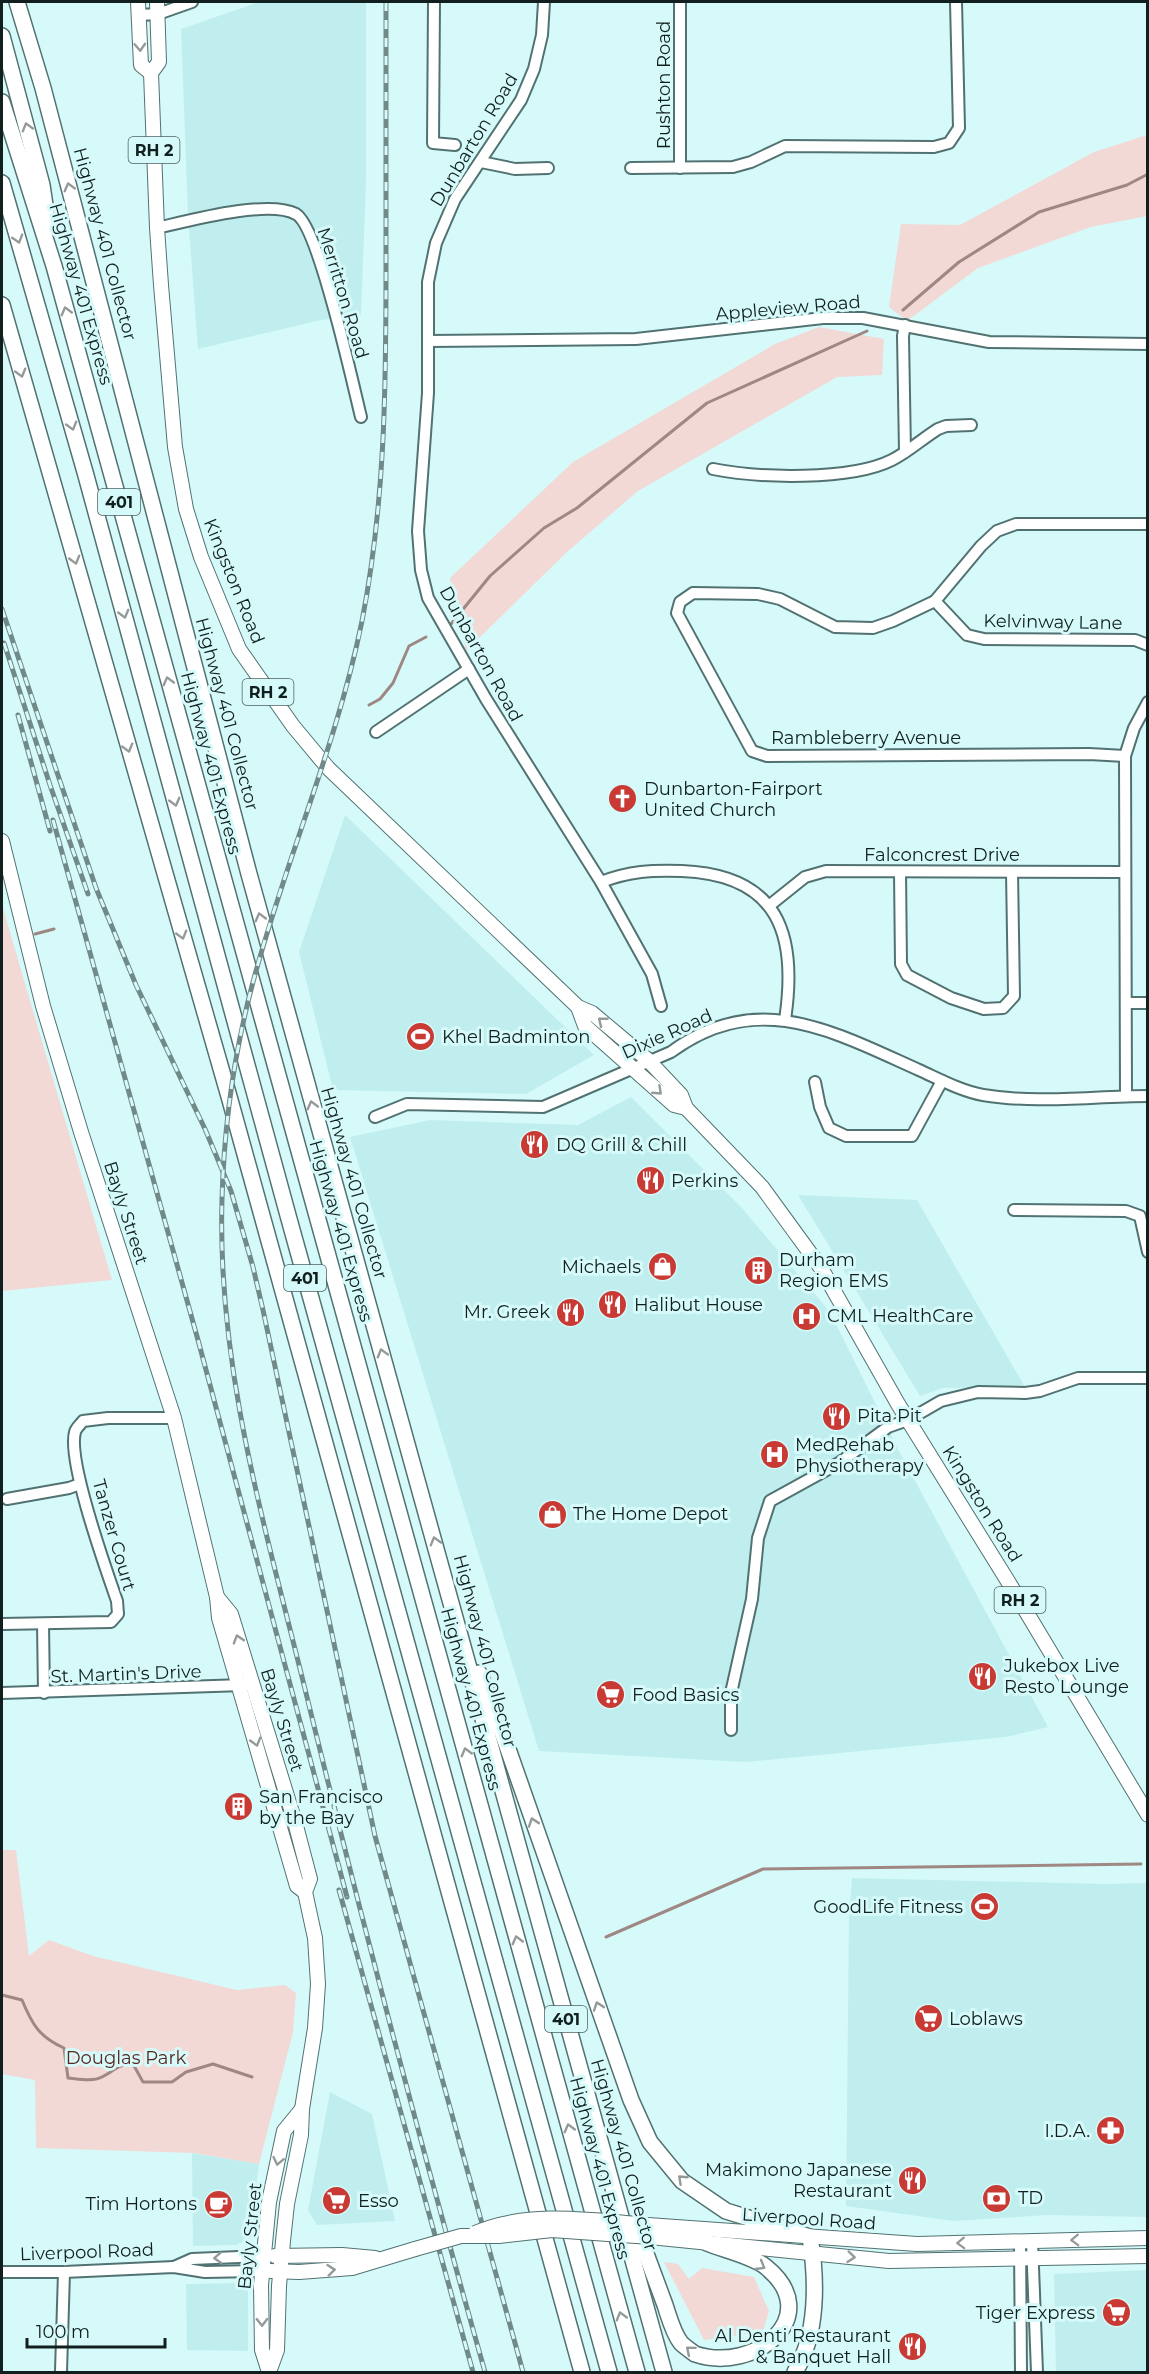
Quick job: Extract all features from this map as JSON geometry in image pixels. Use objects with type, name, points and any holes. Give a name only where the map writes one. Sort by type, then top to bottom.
[{"type":"highway","name":"Highway 401 Collector","points":[[17,2],[52,122],[249,874],[664,2373]]},
{"type":"highway","points":[[2,36],[42,185],[54,266]]},
{"type":"highway","name":"Highway 401 Express","points":[[2,102],[54,266],[637,2373]]},
{"type":"highway","name":"401","points":[[2,183],[85,472],[289,1219],[609,2373]]},
{"type":"highway","name":"401","points":[[2,305],[230,1100],[582,2373]]},
{"type":"highway","points":[[451,1597],[494,1709],[631,2100],[650,2142],[682,2181],[726,2211],[809,2231],[813,2254],[813,2306],[809,2342],[795,2373]]},
{"type":"highway","points":[[611,2183],[634,2221],[681,2343],[704,2362],[729,2370],[750,2367],[766,2359],[784,2338],[789,2314],[787,2296],[777,2277],[761,2264],[707,2243]]},
{"type":"main road","name":"Kingston Road","points":[[138,8],[141,65],[152,73]]},
{"type":"main road","name":"Kingston Road","points":[[157,8],[159,63],[152,73],[157,228],[175,447],[186,509],[201,556],[239,649],[293,726],[327,768],[578,1007],[592,1013],[648,1060],[681,1095],[686,1108],[762,1186],[829,1279],[909,1420],[1148,1815]]},
{"type":"main road","name":"Bayly Street","points":[[2,840],[43,1006],[81,1132],[174,1418],[218,1597],[219,1618],[245,1685],[297,1886],[305,1892],[315,1938],[318,1984],[312,2056],[288,2204],[280,2272],[277,2350],[269,2372]]},
{"type":"main road","name":"Kingston Road","points":[[578,1007],[585,1026],[674,1106],[686,1108]]},
{"type":"main road","name":"Bayly Street","points":[[269,2372],[262,2350],[262,2271],[269,2202],[284,2131],[302,2109]]},
{"type":"main road","name":"Liverpool Road","points":[[262,2271],[299,2272],[352,2268],[381,2258],[470,2235],[493,2225],[549,2218],[588,2219],[707,2243],[889,2261],[1148,2256]]},
{"type":"main road","name":"Liverpool Road","points":[[649,2231],[809,2231],[917,2244],[1148,2238]]},
{"type":"main road","name":"Liverpool Road","points":[[264,2256],[342,2255],[381,2258]]},
{"type":"street","points":[[138,8],[157,8],[192,2]]},
{"type":"street","points":[[434,2],[433,143],[455,145]]},
{"type":"street","name":"Dunbarton Road","points":[[544,2],[542,35],[534,69],[521,100],[455,199],[436,243],[428,282],[429,341],[425,453],[418,531],[421,570],[428,598],[469,669],[601,882],[652,974],[661,1006]]},
{"type":"street","name":"Rushton Road","points":[[680,2],[680,168]]},
{"type":"street","points":[[631,168],[733,167],[785,147],[934,147],[949,143],[958,128],[956,2]]},
{"type":"street","points":[[481,162],[515,169],[549,168]]},
{"type":"street","name":"Merritton Road","points":[[157,228],[235,212],[273,209],[297,215],[309,230],[331,299],[361,417]]},
{"type":"street","name":"Appleview Road","points":[[429,341],[636,339],[823,318],[863,318],[988,342],[1148,344]]},
{"type":"street","points":[[905,325],[903,336],[905,452]]},
{"type":"street","points":[[712,469],[741,475],[843,474],[870,469],[905,452],[938,429],[971,424]]},
{"type":"street","name":"Rambleberry Avenue","points":[[1125,756],[1089,754],[767,756],[752,751],[677,613],[680,602],[693,593],[758,594],[780,599],[835,627],[873,628],[935,601],[997,531],[1016,524],[1148,524]]},
{"type":"street","name":"Kelvinway Lane","points":[[935,601],[967,635],[984,639],[1134,640],[1148,645]]},
{"type":"street","points":[[376,732],[469,669]]},
{"type":"street","points":[[1126,1096],[1125,756],[1134,728],[1146,709]]},
{"type":"street","points":[[601,882],[643,870],[710,873],[734,879],[770,905],[784,936],[788,959],[788,1003],[785,1020]]},
{"type":"street","name":"Falconcrest Drive","points":[[770,905],[805,877],[826,871],[1125,872]]},
{"type":"street","points":[[900,872],[901,964],[907,975],[951,998],[984,1009],[1003,1008],[1014,996],[1012,872]]},
{"type":"street","points":[[1127,1003],[1148,1003]]},
{"type":"street","name":"Dixie Road","points":[[375,1117],[407,1104],[543,1107],[671,1052],[689,1039],[740,1020],[785,1020],[836,1033],[942,1081],[981,1095],[1030,1099],[1148,1096]]},
{"type":"street","points":[[814,1082],[820,1107],[830,1128],[846,1136],[912,1136],[942,1081]]},
{"type":"street","points":[[1014,1210],[1126,1211],[1140,1216],[1148,1252]]},
{"type":"street","points":[[732,1730],[731,1693],[752,1599],[758,1538],[770,1501],[839,1463],[888,1427],[909,1420],[941,1401],[978,1392],[1040,1391],[1078,1378],[1148,1378]]},
{"type":"street","name":"Tanzer Court","points":[[2,1624],[100,1624],[111,1622],[118,1614],[117,1601],[80,1484],[74,1442],[75,1430],[83,1421],[108,1418],[174,1418]]},
{"type":"street","points":[[7,1499],[80,1484]]},
{"type":"street","points":[[43,1624],[44,1693]]},
{"type":"street","name":"St. Martin's Drive","points":[[2,1694],[245,1685]]},
{"type":"street","points":[[1026,2241],[1037,2373]]},
{"type":"street","name":"Liverpool Road","points":[[174,2267],[192,2259],[264,2256]]},
{"type":"street","points":[[1021,2373],[1027,2258]]},
{"type":"street","name":"Liverpool Road","points":[[2,2271],[64,2272],[174,2267],[205,2272],[262,2271]]},
{"type":"street","points":[[61,2373],[64,2272]]},
{"type":"shaded area","points":[[259,2],[366,2],[366,182],[361,315],[321,320],[198,349],[188,216],[181,29]]},
{"type":"shaded area","points":[[345,815],[594,1055],[526,1094],[333,1090],[299,952]]},
{"type":"shaded area","points":[[631,1097],[741,1207],[830,1312],[899,1451],[1048,1727],[1006,1737],[746,1762],[539,1751],[350,1137],[430,1120],[578,1125]]},
{"type":"shaded area","points":[[798,1195],[917,1200],[1025,1387],[943,1388],[920,1396]]},
{"type":"shaded area","points":[[852,1878],[1146,1883],[1147,2217],[1048,2215],[953,2221],[846,2206],[849,1916]]},
{"type":"shaded area","points":[[330,2092],[372,2114],[395,2221],[317,2225],[308,2210]]},
{"type":"shaded area","points":[[192,2153],[259,2164],[249,2239],[236,2245],[193,2246]]},
{"type":"shaded area","points":[[1147,2270],[1147,2372],[1056,2372],[1054,2274]]},
{"type":"shaded area","points":[[244,2283],[248,2287],[248,2351],[187,2350],[186,2284]]},
{"type":"green space","points":[[1147,135],[1147,216],[1091,227],[978,268],[907,321],[889,307],[901,224],[960,225],[1094,152]]},
{"type":"green space","points":[[819,327],[884,339],[882,375],[837,377],[638,491],[567,552],[466,651],[450,578],[573,462],[775,344]]},
{"type":"green space","points":[[2,905],[112,1280],[2,1291]]},
{"type":"green space","name":"Douglas Park","points":[[2,1850],[16,1850],[29,1956],[49,1940],[93,1956],[237,1990],[285,1985],[296,1993],[293,2032],[259,2164],[194,2153],[36,2148],[35,2080],[2,2074]]},
{"type":"green space","points":[[664,2262],[678,2264],[689,2279],[702,2268],[754,2277],[769,2311],[763,2332],[704,2340]]},
{"type":"waterway","points":[[903,310],[959,262],[1039,212],[1127,185],[1148,174]]},
{"type":"waterway","points":[[451,624],[490,576],[544,528],[577,508],[707,403],[867,331]]},
{"type":"waterway","points":[[369,705],[380,699],[393,683],[409,646],[426,637]]},
{"type":"waterway","points":[[35,934],[54,929]]},
{"type":"waterway","points":[[606,1937],[763,1869],[1141,1864]]},
{"type":"waterway","points":[[2,1995],[22,2000],[37,2029],[55,2044],[64,2048],[68,2078],[94,2079],[128,2064],[133,2064],[143,2082],[172,2082],[186,2072],[213,2064],[252,2077]]},
{"type":"railway","points":[[386,2],[383,446],[370,577],[362,621],[339,713],[266,937],[240,1036],[225,1144],[222,1262],[227,1324],[236,1386],[260,1507],[370,1946],[485,2372]]},
{"type":"railway","points":[[2,609],[96,888],[136,985],[205,1129],[231,1191],[263,1310],[375,1836],[523,2372]]},
{"type":"railway","points":[[4,643],[88,894]]},
{"type":"railway","points":[[18,715],[50,831]]},
{"type":"railway","points":[[53,820],[198,1340],[347,1897]]},
{"type":"railway","points":[[339,1890],[473,2372]]},
{"type":"place","name":"Dunbarton-Fairport United Church","points":[[623,799]]},
{"type":"place","name":"Khel Badminton","points":[[421,1037]]},
{"type":"place","name":"DQ Grill & Chill","points":[[535,1145]]},
{"type":"place","name":"Perkins","points":[[650,1181]]},
{"type":"place","name":"Michaels","points":[[662,1267]]},
{"type":"place","name":"Durham Region EMS","points":[[758,1270]]},
{"type":"place","name":"Halibut House","points":[[613,1305]]},
{"type":"place","name":"Mr. Greek","points":[[571,1312]]},
{"type":"place","name":"CML HealthCare","points":[[806,1316]]},
{"type":"place","name":"Pita Pit","points":[[836,1416]]},
{"type":"place","name":"MedRehab Physiotherapy","points":[[774,1455]]},
{"type":"place","name":"The Home Depot","points":[[552,1514]]},
{"type":"place","name":"Jukebox Live Resto Lounge","points":[[983,1676]]},
{"type":"place","name":"Food Basics","points":[[611,1695]]},
{"type":"place","name":"San Francisco by the Bay","points":[[238,1807]]},
{"type":"place","name":"GoodLife Fitness","points":[[984,1907]]},
{"type":"place","name":"Loblaws","points":[[928,2019]]},
{"type":"place","name":"I.D.A.","points":[[1111,2131]]},
{"type":"place","name":"Makimono Japanese Restaurant","points":[[913,2180]]},
{"type":"place","name":"TD","points":[[997,2198]]},
{"type":"place","name":"Esso","points":[[337,2201]]},
{"type":"place","name":"Tim Hortons","points":[[218,2204]]},
{"type":"place","name":"Tiger Express","points":[[1116,2313]]},
{"type":"place","name":"Al Denti Restaurant & Banquet Hall","points":[[912,2346]]}]
